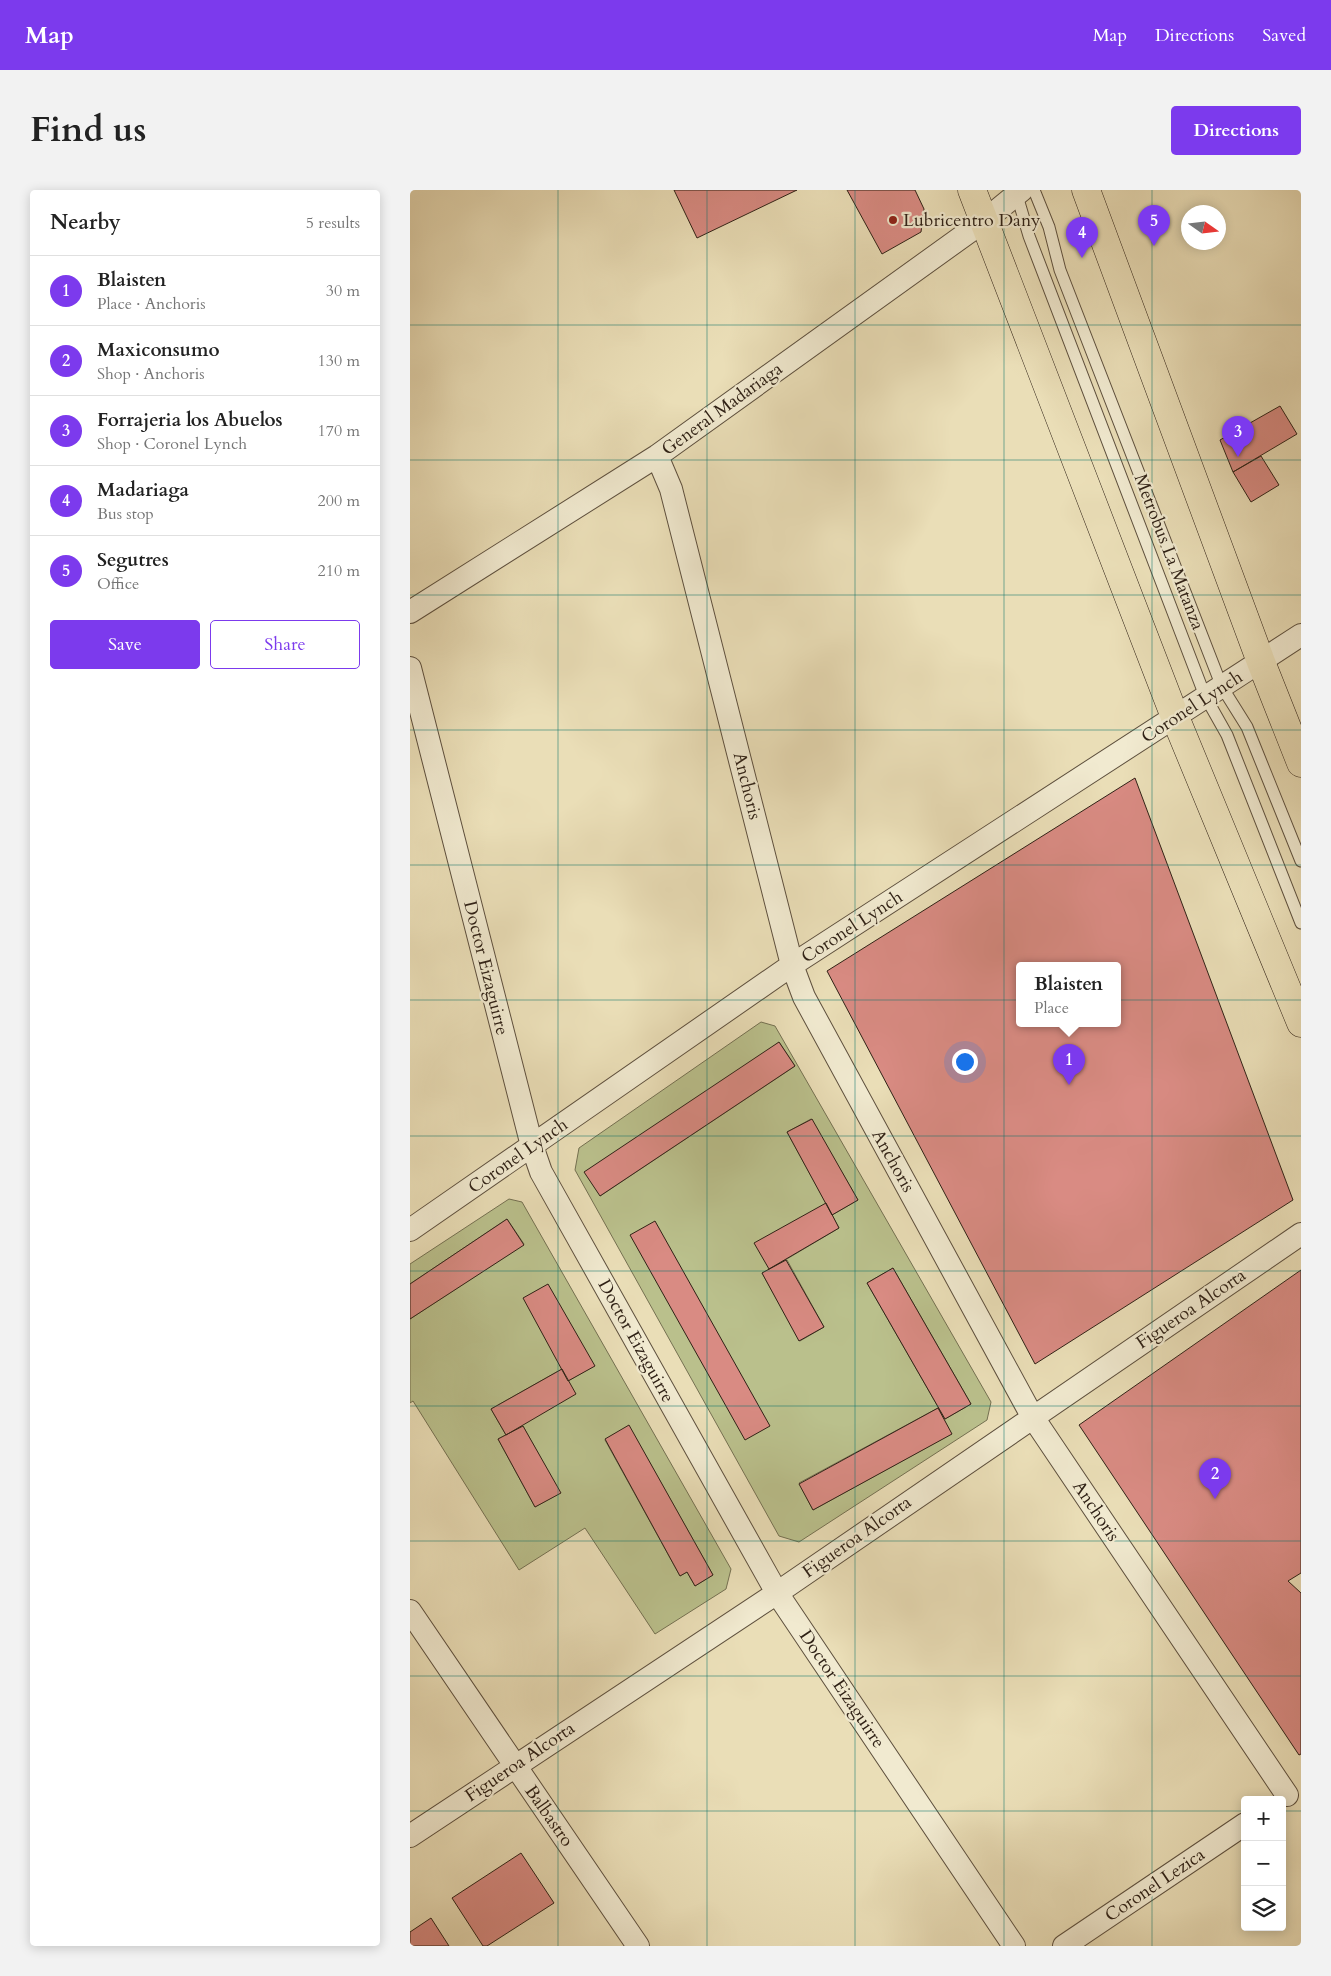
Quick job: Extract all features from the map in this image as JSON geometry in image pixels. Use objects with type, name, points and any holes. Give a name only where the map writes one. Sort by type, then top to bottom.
[{"type":"highway","points":[[972,190],[1175,717],[1301,1023]]},
{"type":"highway","points":[[1086,190],[1261,662],[1301,763]]},
{"type":"street","name":"General Madariaga","points":[[410,612],[657,456],[984,221],[1022,191]]},
{"type":"street","name":"Anchoris","points":[[657,456],[671,489],[792,966],[804,997],[1032,1416],[1290,1794]]},
{"type":"street","name":"Coronel Lynch","points":[[410,1230],[792,966],[1301,635]]},
{"type":"street","name":"Doctor Eizaguirre","points":[[410,668],[532,1146],[542,1172],[776,1593],[1014,1946]]},
{"type":"street","name":"Figueroa Alcorta","points":[[410,1836],[776,1593],[1032,1416],[1301,1234]]},
{"type":"street","name":"Balbastro","points":[[410,1611],[638,1946]]},
{"type":"street","name":"Coronel Lezica","points":[[1064,1946],[1241,1827]]},
{"type":"lane","name":"Metrobus La Matanza","points":[[1022,191],[1029,236],[1214,692],[1247,727],[1301,862]]},
{"type":"lane","name":"Metrobus La Matanza","points":[[1022,191],[1049,227],[1060,270],[1214,692],[1226,735],[1301,923]]},
{"type":"green space","points":[[761,1022],[775,1026],[991,1402],[987,1420],[799,1542],[779,1536],[575,1170],[579,1148]],"holes":[[[779,1042],[795,1066],[600,1196]],[[811,1119],[858,1200],[832,1215],[839,1228],[772,1268],[787,1260],[824,1327],[800,1341],[762,1273],[770,1269],[826,1203],[787,1132]],[[893,1268],[971,1404],[945,1419],[867,1283]],[[938,1408],[951,1434],[813,1510],[799,1483]]]},
{"type":"green space","points":[[509,1199],[522,1202],[731,1569],[726,1589],[655,1634],[585,1528],[519,1570],[413,1401],[410,1403],[410,1319],[524,1244],[507,1219],[410,1284],[410,1264]],"holes":[[[548,1285],[594,1366],[568,1381],[506,1435],[491,1409],[562,1369],[524,1298]],[[523,1426],[560,1493],[535,1507],[498,1439]],[[629,1426],[713,1575],[695,1586],[687,1572],[680,1576],[605,1440]]]},
{"type":"building","points":[[674,190],[797,190],[697,238]]},
{"type":"building","name":"Lubricentro Dany","points":[[847,190],[915,190],[924,209],[921,232],[882,254]]},
{"type":"building","points":[[1280,406],[1297,434],[1233,472],[1220,440]]},
{"type":"building","points":[[1261,456],[1279,485],[1251,502],[1233,472]]},
{"type":"building","points":[[1135,778],[1293,1200],[1035,1364],[827,971]]},
{"type":"building","points":[[779,1042],[795,1066],[600,1196],[584,1172]]},
{"type":"building","points":[[812,1119],[858,1200],[832,1215],[787,1132]]},
{"type":"building","points":[[826,1203],[839,1228],[769,1269],[754,1243]]},
{"type":"building","points":[[507,1219],[524,1245],[410,1319],[410,1284]]},
{"type":"building","points":[[655,1221],[770,1426],[745,1440],[630,1235]]},
{"type":"building","points":[[786,1260],[824,1327],[799,1341],[762,1273]]},
{"type":"building","points":[[893,1268],[971,1404],[945,1419],[867,1283]]},
{"type":"building","points":[[1301,1270],[1301,1573],[1288,1581],[1301,1593],[1301,1754],[1299,1755],[1079,1425]]},
{"type":"building","points":[[548,1284],[595,1366],[568,1381],[523,1298]]},
{"type":"building","points":[[562,1369],[576,1394],[506,1435],[491,1409]]},
{"type":"building","points":[[938,1408],[952,1434],[813,1510],[799,1484]]},
{"type":"building","points":[[629,1425],[713,1575],[695,1586],[687,1572],[680,1576],[605,1439]]},
{"type":"building","points":[[523,1426],[561,1493],[535,1507],[498,1439]]},
{"type":"building","points":[[521,1853],[554,1903],[487,1946],[483,1946],[452,1898]]},
{"type":"building","points":[[431,1918],[449,1946],[410,1946],[410,1932]]},
{"type":"place","name":"Lubricentro Dany","points":[[893,220]]},
{"type":"place","name":"Segutres","points":[[1154,246]]},
{"type":"place","name":"Madariaga","points":[[1082,258]]},
{"type":"place","name":"Forrajeria los Abuelos","points":[[1238,457]]},
{"type":"place","name":"Blaisten","points":[[1069,1085]]},
{"type":"place","name":"Maxiconsumo","points":[[1215,1499]]}]
